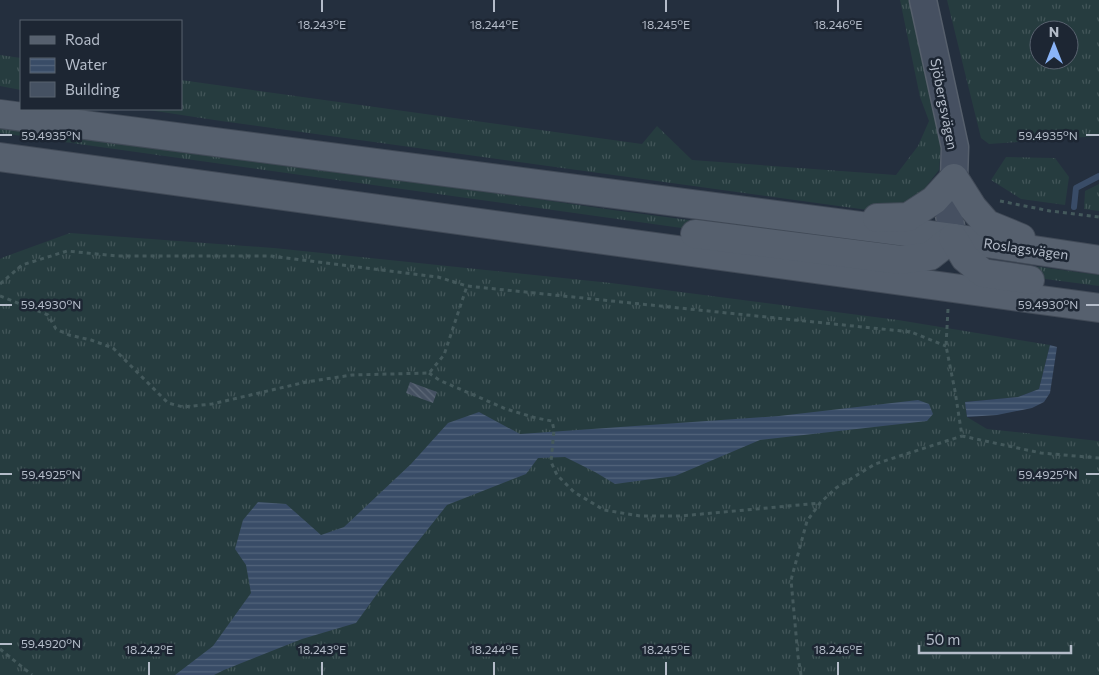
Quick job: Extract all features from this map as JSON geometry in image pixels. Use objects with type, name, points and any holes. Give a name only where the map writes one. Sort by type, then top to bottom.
[{"type":"main road","points":[[0,114],[598,192],[671,190],[882,219],[908,217],[934,200],[954,178],[972,208],[987,224],[1022,238],[1099,249]]},
{"type":"main road","points":[[0,157],[1099,308]]},
{"type":"main road","name":"Roslagsvägen","points":[[598,192],[953,238],[1099,260]]},
{"type":"main road","points":[[430,216],[513,211],[901,260],[930,256],[953,238],[965,258],[982,273],[1099,290]]},
{"type":"street","name":"Sjöbergsvägen","points":[[923,0],[955,147],[954,178],[949,214],[953,238]]},
{"type":"path","points":[[993,197],[1001,201],[1050,211],[1099,217]]},
{"type":"path","points":[[0,284],[22,265],[67,251],[118,256],[270,256],[438,277],[467,286],[910,332],[946,346]]},
{"type":"path","points":[[429,372],[444,355],[467,286]]},
{"type":"path","points":[[949,288],[946,346],[956,390],[962,436]]},
{"type":"path","points":[[0,296],[48,315],[56,328],[69,335],[113,348],[168,403],[183,408],[212,404],[306,382],[352,375],[429,372],[439,380],[506,409],[552,421],[554,430],[552,462],[557,475],[574,492],[604,510],[640,516],[681,516],[820,503]]},
{"type":"path","points":[[801,675],[791,580],[807,521],[820,503],[836,488],[875,464],[962,436],[1041,452],[1099,458]]},
{"type":"path","points":[[0,649],[32,675]]},
{"type":"green space","points":[[900,0],[913,0],[943,124],[939,170],[922,195],[907,209],[875,211],[149,110],[182,110],[182,80],[642,144],[657,126],[692,160],[896,175],[918,146],[929,121],[920,97]]},
{"type":"green space","points":[[947,0],[1099,0],[1099,136],[989,144],[981,138]]},
{"type":"green space","points":[[0,55],[20,58],[20,90],[0,86]]},
{"type":"green space","points":[[0,123],[613,210],[930,252],[904,259],[0,133]]},
{"type":"green space","points":[[1006,157],[1055,158],[1069,177],[1065,205],[1021,199],[991,180]]},
{"type":"green space","points":[[1099,184],[1099,211],[1084,209],[1085,191]]},
{"type":"green space","points":[[70,233],[274,248],[611,283],[898,320],[1050,345],[1039,389],[1018,397],[965,402],[967,417],[987,429],[1099,441],[1099,675],[0,675],[0,259]]},
{"type":"green space","points":[[980,259],[1099,275],[1099,286],[998,273]]},
{"type":"water","points":[[1050,345],[1057,347],[1050,393],[1044,402],[1032,408],[997,415],[967,417],[965,402],[1018,397],[1039,389]]},
{"type":"water","points":[[918,400],[929,404],[933,414],[927,421],[760,440],[675,476],[615,484],[565,457],[538,458],[526,474],[447,505],[356,623],[302,639],[214,675],[175,675],[213,646],[251,593],[246,565],[235,549],[243,520],[258,502],[286,504],[321,535],[344,527],[411,464],[448,423],[479,412],[520,434],[779,416]]},
{"type":"building","points":[[410,382],[437,392],[433,403],[406,393]]},
{"type":"waterway","points":[[1074,207],[1076,188],[1099,176]]}]
